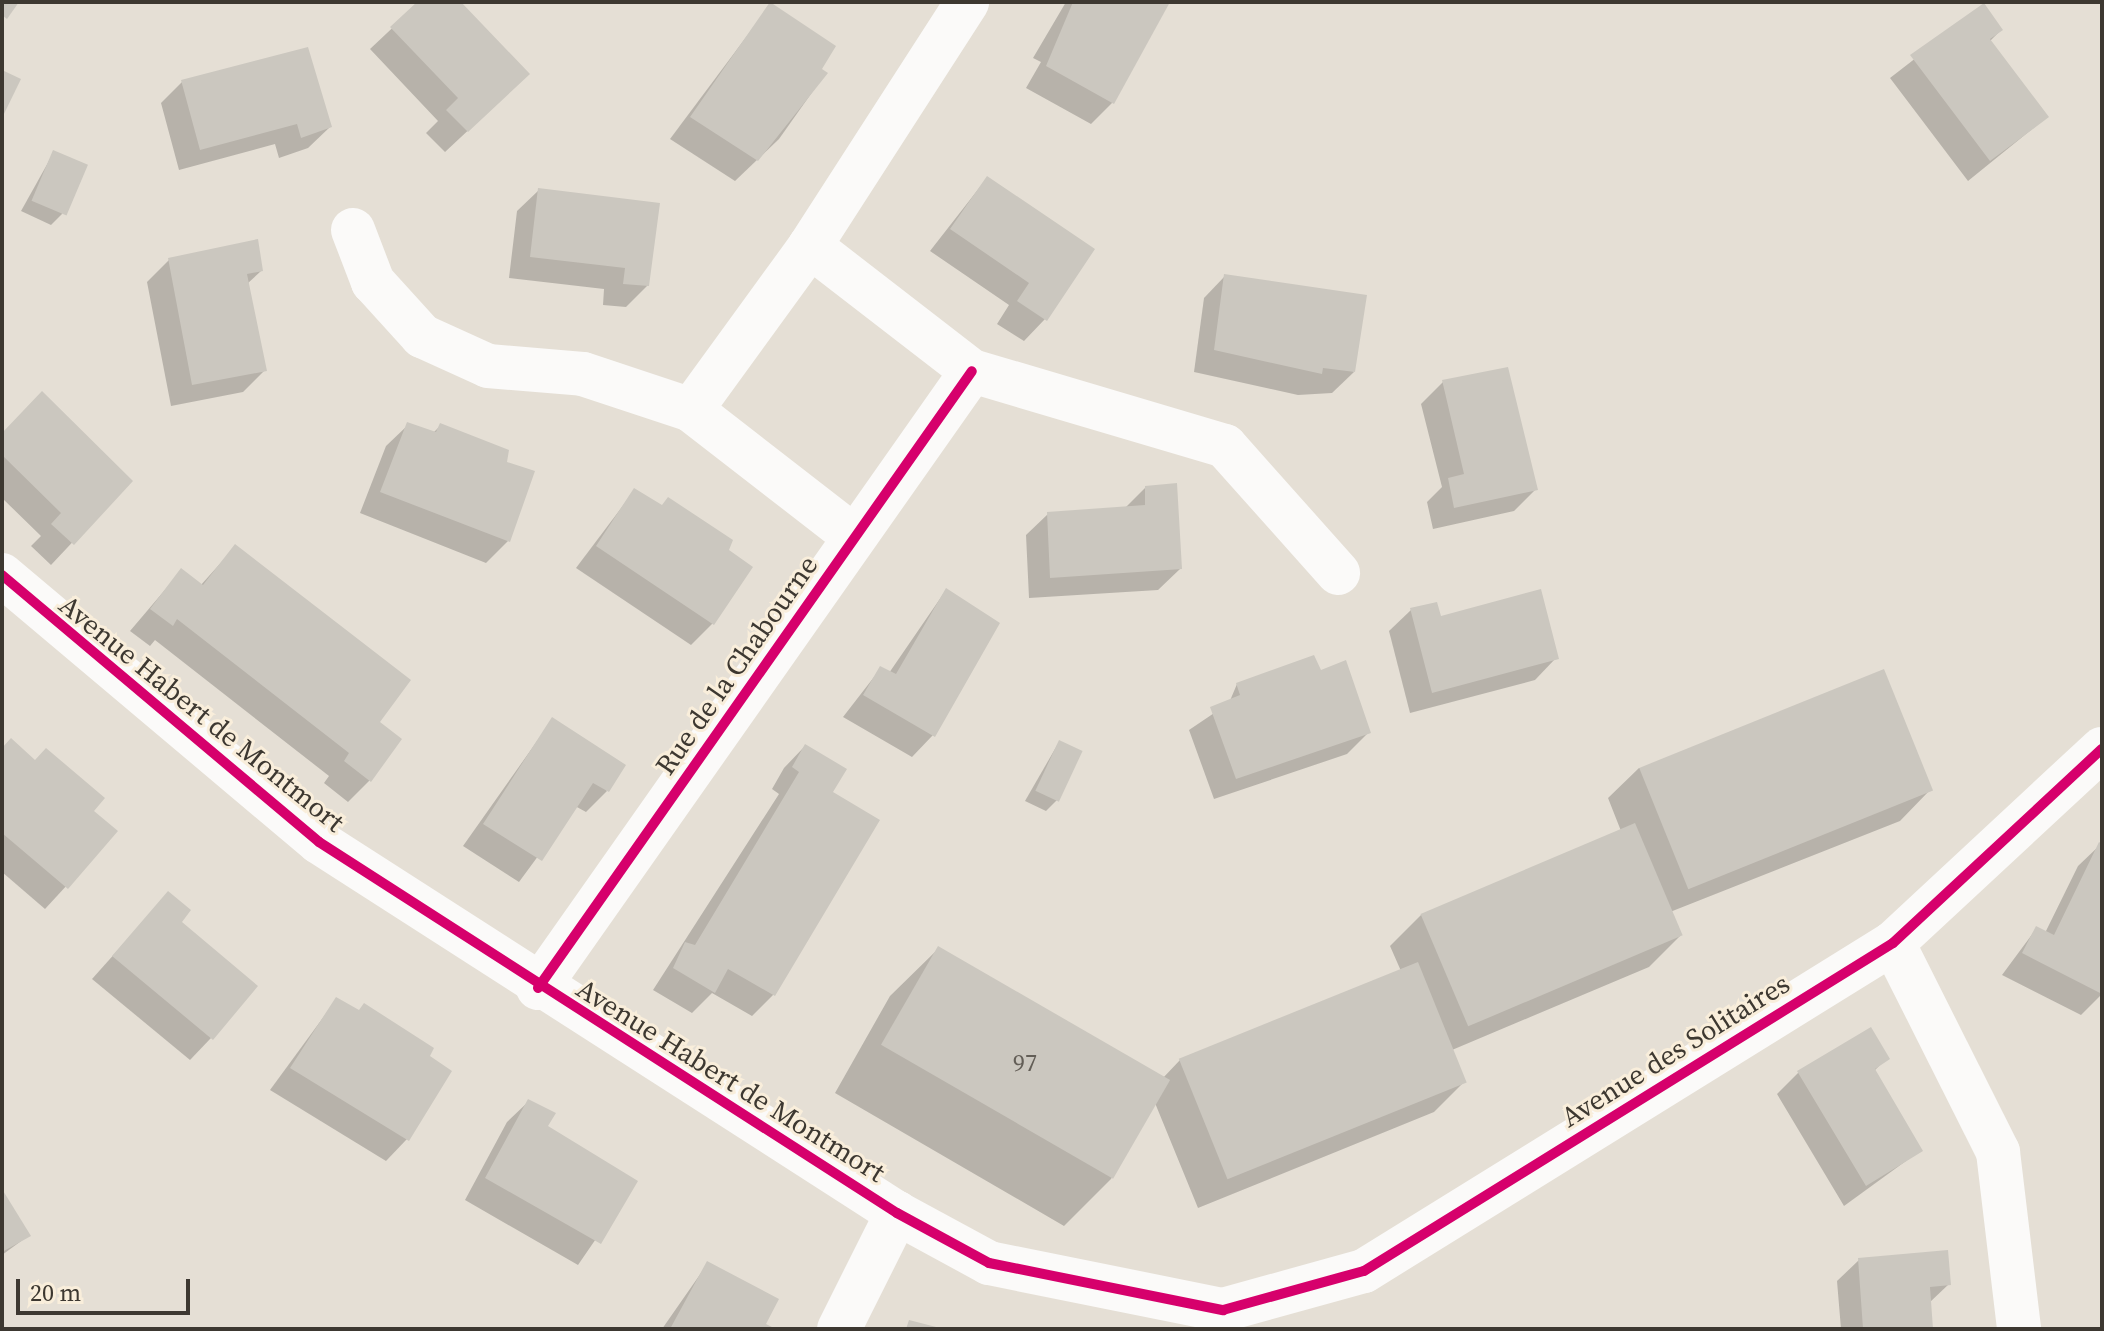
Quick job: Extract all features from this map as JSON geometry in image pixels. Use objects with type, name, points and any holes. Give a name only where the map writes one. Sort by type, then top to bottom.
[{"type":"street","points":[[691,410],[810,246],[967,2]]},
{"type":"street","points":[[353,230],[373,282],[422,336],[488,366],[583,374],[691,410],[855,537]]},
{"type":"street","points":[[810,246],[972,371],[1225,446],[1338,573]]},
{"type":"street","name":"Rue de la Chabourne","points":[[538,988],[972,371]]},
{"type":"street","name":"Avenue Habert de Montmort","points":[[2,575],[319,842],[538,988],[897,1213],[989,1263],[1224,1320]]},
{"type":"street","name":"Avenue des Solitaires","points":[[1224,1320],[1364,1271],[1893,943],[2102,749]]},
{"type":"street","points":[[1893,943],[1998,1152],[2019,1329]]},
{"type":"street","points":[[839,1329],[897,1213]]},
{"type":"building","points":[[2,2],[19,2],[7,19],[2,15]]},
{"type":"building","points":[[417,2],[461,2],[530,74],[468,132],[446,110],[458,98],[390,27]]},
{"type":"building","points":[[770,2],[836,46],[822,69],[828,73],[758,161],[690,117]]},
{"type":"building","points":[[1073,2],[1170,2],[1114,104],[1046,66]]},
{"type":"building","points":[[1984,3],[2003,30],[1990,39],[2049,117],[1990,161],[1910,55]]},
{"type":"building","points":[[308,47],[332,127],[301,138],[297,124],[200,150],[181,80]]},
{"type":"building","points":[[2,70],[21,79],[2,118]]},
{"type":"building","points":[[53,150],[88,165],[66,215],[32,201]]},
{"type":"building","points":[[987,176],[1095,249],[1047,321],[1017,301],[1029,283],[950,229]]},
{"type":"building","points":[[538,188],[660,203],[649,286],[623,284],[625,268],[530,257]]},
{"type":"building","points":[[258,239],[263,271],[247,274],[267,371],[192,385],[168,258]]},
{"type":"building","points":[[1224,274],[1367,295],[1355,372],[1323,368],[1322,374],[1214,350]]},
{"type":"building","points":[[1508,367],[1538,490],[1454,508],[1448,478],[1464,474],[1442,380]]},
{"type":"building","points":[[42,391],[133,481],[74,545],[51,524],[61,513],[2,455],[2,433]]},
{"type":"building","points":[[407,422],[436,432],[440,423],[509,450],[507,462],[535,471],[510,542],[380,492]]},
{"type":"building","points":[[1177,483],[1182,569],[1050,578],[1047,512],[1145,505],[1145,486]]},
{"type":"building","points":[[634,488],[662,505],[668,497],[733,540],[729,550],[753,567],[714,625],[596,546]]},
{"type":"building","points":[[235,544],[411,680],[380,722],[402,739],[371,782],[344,761],[349,753],[177,619],[173,626],[150,609],[181,568],[203,585]]},
{"type":"building","points":[[946,588],[1000,623],[935,737],[863,695],[880,666],[896,674]]},
{"type":"building","points":[[1541,589],[1559,659],[1432,693],[1410,608],[1437,602],[1441,616]]},
{"type":"building","points":[[1314,655],[1321,670],[1346,660],[1371,733],[1236,779],[1210,707],[1240,695],[1236,683]]},
{"type":"building","points":[[1884,669],[1933,790],[1688,889],[1639,768]]},
{"type":"building","points":[[552,717],[626,765],[609,792],[593,783],[542,861],[483,824]]},
{"type":"building","points":[[11,738],[35,760],[46,748],[105,798],[94,811],[118,831],[68,889],[2,833],[2,748]]},
{"type":"building","points":[[1059,740],[1083,751],[1059,802],[1035,791]]},
{"type":"building","points":[[805,744],[847,769],[833,792],[880,820],[775,996],[728,969],[715,993],[673,968],[685,942],[695,945],[799,772],[792,767]]},
{"type":"building","points":[[1635,823],[1683,935],[1468,1026],[1421,914]]},
{"type":"building","points":[[2099,842],[2102,844],[2102,994],[2022,953],[2036,926],[2054,935]]},
{"type":"building","points":[[168,891],[191,910],[182,922],[258,986],[213,1040],[112,956]]},
{"type":"building","points":[[938,946],[1170,1080],[1113,1179],[881,1045]]},
{"type":"building","points":[[1418,962],[1467,1083],[1227,1179],[1179,1059]]},
{"type":"building","points":[[336,997],[359,1010],[364,1003],[434,1048],[430,1056],[452,1071],[409,1141],[290,1068]]},
{"type":"building","points":[[1871,1027],[1890,1059],[1875,1069],[1923,1151],[1866,1186],[1797,1071]]},
{"type":"building","points":[[528,1099],[556,1113],[548,1126],[638,1181],[601,1244],[485,1178]]},
{"type":"building","points":[[2,1189],[31,1236],[2,1252]]},
{"type":"building","points":[[1948,1250],[1951,1285],[1930,1287],[1933,1329],[1863,1329],[1858,1258]]},
{"type":"building","points":[[707,1261],[779,1299],[766,1324],[776,1329],[670,1329]]},
{"type":"building","points":[[909,1320],[940,1328],[940,1329],[906,1329]]},
{"type":"cycle path","points":[[538,988],[972,371]]},
{"type":"cycle path","points":[[2,575],[319,842],[897,1213],[989,1263],[1223,1310],[1364,1271],[1893,943],[2102,749]]}]
